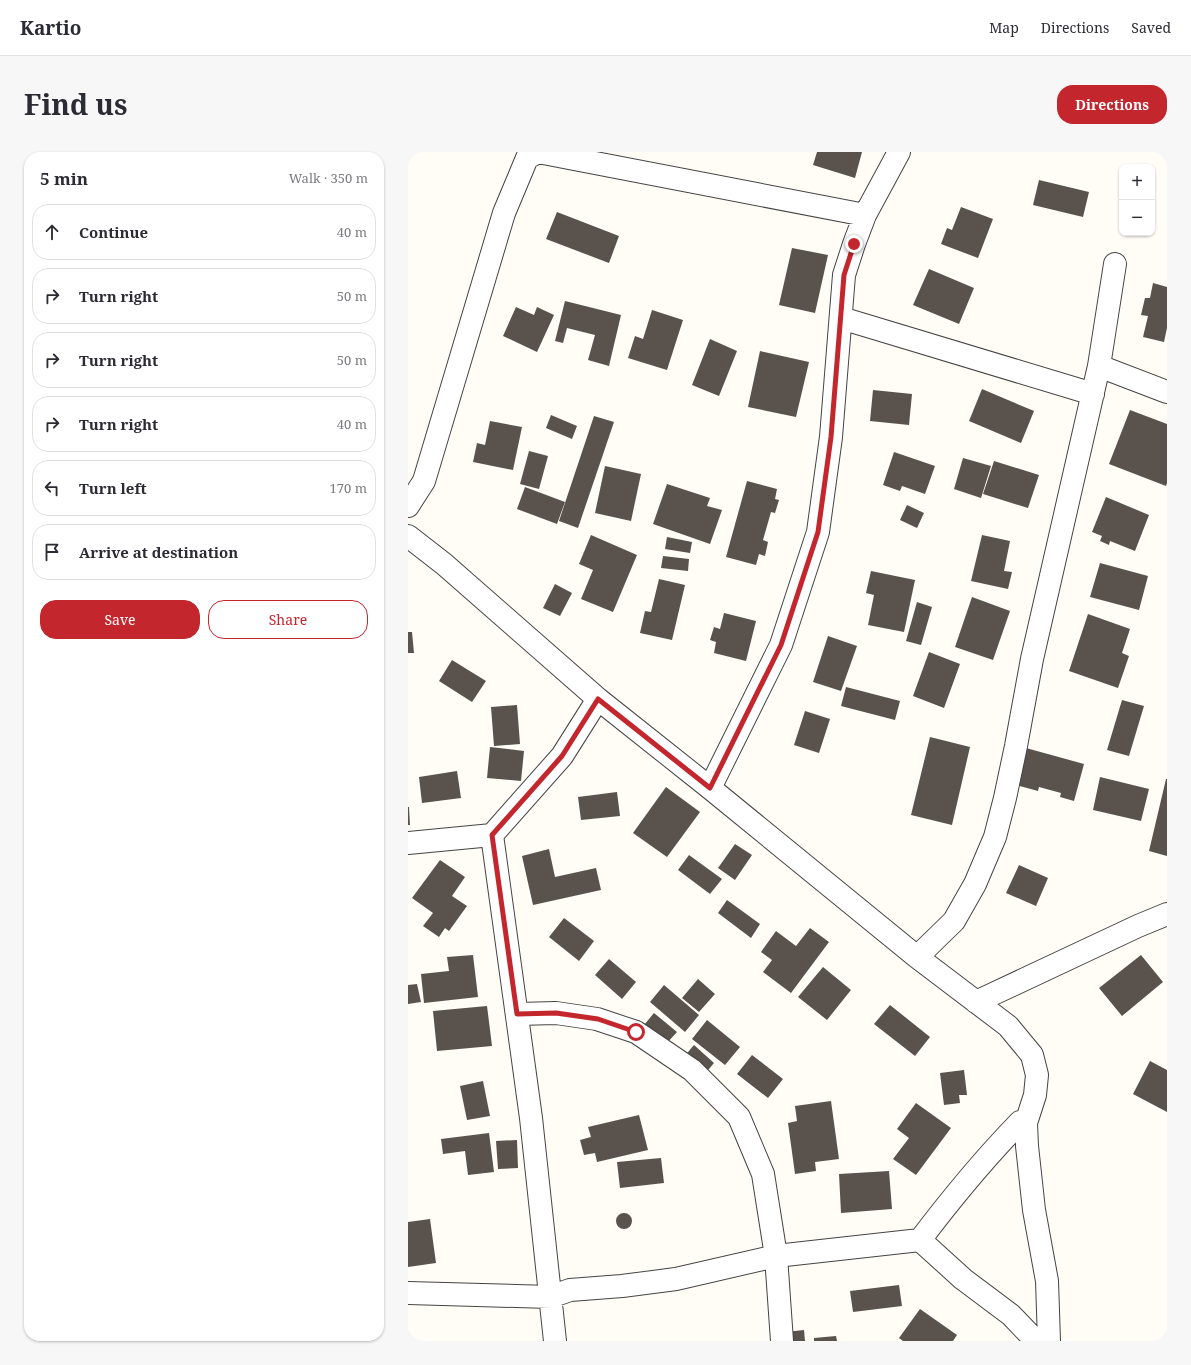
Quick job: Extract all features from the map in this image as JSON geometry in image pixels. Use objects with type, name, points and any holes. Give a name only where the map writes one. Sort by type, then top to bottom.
[{"type":"street","points":[[408,506],[424,481],[504,213],[527,158],[538,152],[865,215]]},
{"type":"street","points":[[710,788],[781,645],[818,532],[831,437],[844,275],[865,215],[899,152]]},
{"type":"street","points":[[917,958],[954,921],[975,884],[995,837],[1009,783],[1032,659],[1099,366],[1115,264]]},
{"type":"street","points":[[841,318],[1093,394]]},
{"type":"street","points":[[1099,366],[1167,392]]},
{"type":"street","points":[[408,536],[444,564],[598,699],[710,788],[917,958],[1008,1026],[1032,1054],[1037,1075],[1035,1095],[1026,1123],[1027,1146],[1034,1210],[1047,1281],[1049,1341]]},
{"type":"street","points":[[408,843],[492,835],[562,756],[598,699]]},
{"type":"street","points":[[492,835],[531,1118],[555,1341]]},
{"type":"street","points":[[976,1002],[1138,926],[1167,914]]},
{"type":"street","points":[[517,1014],[556,1013],[598,1019],[636,1032],[692,1070],[739,1117],[763,1174],[776,1256],[782,1341]]},
{"type":"street","points":[[408,1293],[550,1297],[570,1290],[622,1286],[676,1279],[776,1256],[920,1240],[951,1199],[1000,1142],[1020,1122],[1026,1123]]},
{"type":"street","points":[[920,1240],[963,1279],[1011,1315],[1036,1341]]},
{"type":"building","points":[[817,152],[862,152],[855,178],[813,165]]},
{"type":"building","points":[[1039,180],[1089,192],[1083,217],[1033,205]]},
{"type":"building","points":[[961,207],[993,219],[978,258],[941,244],[947,228],[952,230]]},
{"type":"building","points":[[557,212],[619,236],[609,263],[546,239]]},
{"type":"building","points":[[792,248],[828,255],[815,313],[779,305]]},
{"type":"building","points":[[929,269],[974,288],[959,324],[913,305]]},
{"type":"building","points":[[1153,283],[1167,287],[1167,328],[1164,342],[1143,337],[1148,316],[1141,315],[1145,298],[1150,298]]},
{"type":"building","points":[[565,301],[621,315],[609,366],[588,360],[595,335],[567,328],[563,343],[555,341]]},
{"type":"building","points":[[516,307],[534,315],[537,307],[554,315],[537,352],[503,336]]},
{"type":"building","points":[[652,310],[683,320],[667,370],[628,358],[635,336],[643,339]]},
{"type":"building","points":[[710,339],[737,351],[719,396],[692,385]]},
{"type":"building","points":[[760,351],[809,362],[796,417],[748,407]]},
{"type":"building","points":[[982,389],[1034,411],[1021,443],[969,421]]},
{"type":"building","points":[[873,390],[912,394],[909,425],[870,421]]},
{"type":"building","points":[[1130,410],[1167,424],[1166,486],[1109,464]]},
{"type":"building","points":[[551,415],[577,426],[572,439],[546,428]]},
{"type":"building","points":[[594,416],[614,422],[578,528],[559,521]]},
{"type":"building","points":[[490,421],[522,427],[513,470],[473,462],[477,443],[485,445]]},
{"type":"building","points":[[529,451],[548,456],[539,489],[520,484]]},
{"type":"building","points":[[894,452],[935,466],[925,494],[902,486],[900,491],[883,485]]},
{"type":"building","points":[[963,458],[991,466],[981,498],[954,489]]},
{"type":"building","points":[[994,461],[1039,475],[1028,508],[983,494]]},
{"type":"building","points":[[605,466],[641,474],[631,521],[595,513]]},
{"type":"building","points":[[747,481],[777,489],[775,499],[779,500],[775,513],[771,512],[763,540],[768,542],[765,556],[759,554],[756,565],[726,557]]},
{"type":"building","points":[[667,484],[710,498],[707,506],[722,510],[710,544],[653,524]]},
{"type":"building","points":[[525,487],[565,502],[557,524],[517,509]]},
{"type":"building","points":[[1106,497],[1149,515],[1135,551],[1110,541],[1109,545],[1100,541],[1102,536],[1092,532]]},
{"type":"building","points":[[907,505],[924,513],[917,528],[900,520]]},
{"type":"building","points":[[591,535],[637,555],[613,612],[581,599],[593,570],[579,564]]},
{"type":"building","points":[[982,535],[1010,541],[1004,571],[1012,572],[1008,589],[971,581]]},
{"type":"building","points":[[667,537],[692,542],[690,553],[665,549]]},
{"type":"building","points":[[663,556],[689,559],[688,571],[661,568]]},
{"type":"building","points":[[1100,563],[1148,576],[1139,610],[1090,597]]},
{"type":"building","points":[[871,571],[915,580],[904,632],[868,625],[874,595],[866,593]]},
{"type":"building","points":[[659,579],[685,585],[672,640],[640,633],[645,611],[651,612]]},
{"type":"building","points":[[555,584],[572,593],[560,616],[543,608]]},
{"type":"building","points":[[972,597],[1010,611],[993,660],[955,647]]},
{"type":"building","points":[[917,602],[932,607],[921,645],[906,641]]},
{"type":"building","points":[[724,613],[756,621],[746,661],[714,653],[716,642],[710,640],[714,627],[720,629]]},
{"type":"building","points":[[1088,614],[1130,629],[1122,653],[1129,656],[1118,688],[1069,671]]},
{"type":"building","points":[[408,632],[412,632],[414,653],[408,653]]},
{"type":"building","points":[[828,636],[857,646],[841,691],[813,682]]},
{"type":"building","points":[[929,652],[960,664],[944,708],[913,696]]},
{"type":"building","points":[[452,660],[486,681],[472,702],[439,681]]},
{"type":"building","points":[[846,687],[900,701],[895,720],[841,706]]},
{"type":"building","points":[[1122,700],[1144,706],[1129,756],[1107,750]]},
{"type":"building","points":[[517,705],[520,744],[494,746],[491,707]]},
{"type":"building","points":[[805,711],[830,719],[819,753],[794,745]]},
{"type":"building","points":[[930,737],[970,747],[952,825],[911,815]]},
{"type":"building","points":[[490,747],[524,751],[521,781],[487,778]]},
{"type":"building","points":[[1026,748],[1084,764],[1074,801],[1060,797],[1061,793],[1039,787],[1038,791],[1016,785]]},
{"type":"building","points":[[457,771],[461,798],[422,803],[419,777]]},
{"type":"building","points":[[1100,777],[1149,789],[1141,821],[1093,810]]},
{"type":"building","points":[[1167,779],[1167,856],[1149,851]]},
{"type":"building","points":[[666,787],[700,812],[667,857],[633,833]]},
{"type":"building","points":[[617,792],[620,816],[581,820],[578,797]]},
{"type":"building","points":[[409,807],[410,825],[408,825]]},
{"type":"building","points":[[735,844],[752,855],[735,880],[718,868]]},
{"type":"building","points":[[549,849],[555,877],[596,868],[601,890],[533,905],[522,856]]},
{"type":"building","points":[[689,855],[722,879],[710,894],[678,870]]},
{"type":"building","points":[[440,860],[465,877],[452,896],[467,906],[449,931],[445,928],[439,937],[423,926],[433,913],[412,898]]},
{"type":"building","points":[[1019,865],[1048,878],[1036,906],[1006,893]]},
{"type":"building","points":[[727,900],[760,924],[751,938],[718,913]]},
{"type":"building","points":[[564,918],[594,941],[579,961],[549,937]]},
{"type":"building","points":[[810,928],[829,942],[791,993],[763,972],[772,960],[761,952],[776,931],[796,946]]},
{"type":"building","points":[[473,955],[478,997],[424,1003],[421,974],[449,971],[447,957]]},
{"type":"building","points":[[1141,955],[1163,982],[1122,1016],[1099,988]]},
{"type":"building","points":[[609,959],[636,982],[622,999],[595,975]]},
{"type":"building","points":[[823,967],[851,990],[827,1020],[798,997]]},
{"type":"building","points":[[698,979],[715,994],[699,1012],[682,998]]},
{"type":"building","points":[[417,984],[421,1002],[408,1004],[408,985]]},
{"type":"building","points":[[664,985],[699,1015],[685,1032],[650,1002]]},
{"type":"building","points":[[890,1005],[930,1037],[915,1056],[874,1024]]},
{"type":"building","points":[[487,1006],[492,1046],[437,1051],[433,1011]]},
{"type":"building","points":[[654,1013],[677,1032],[666,1044],[644,1025]]},
{"type":"building","points":[[707,1020],[740,1047],[725,1065],[692,1039]]},
{"type":"building","points":[[694,1045],[714,1063],[704,1075],[683,1058]]},
{"type":"building","points":[[752,1055],[783,1079],[768,1098],[737,1074]]},
{"type":"building","points":[[1150,1061],[1167,1070],[1167,1112],[1133,1094]]},
{"type":"building","points":[[964,1070],[967,1095],[959,1095],[960,1103],[944,1105],[940,1073]]},
{"type":"building","points":[[483,1081],[490,1116],[467,1120],[460,1086]]},
{"type":"building","points":[[831,1101],[839,1159],[815,1162],[816,1171],[795,1174],[788,1123],[797,1121],[795,1106]]},
{"type":"building","points":[[916,1103],[951,1128],[916,1175],[893,1159],[909,1138],[897,1129]]},
{"type":"building","points":[[639,1115],[648,1150],[597,1162],[595,1153],[584,1155],[580,1140],[591,1137],[588,1127]]},
{"type":"building","points":[[489,1133],[494,1172],[468,1175],[465,1151],[443,1154],[441,1139]]},
{"type":"building","points":[[517,1140],[518,1168],[498,1169],[496,1141]]},
{"type":"building","points":[[661,1158],[664,1183],[620,1188],[617,1162]]},
{"type":"building","points":[[889,1171],[892,1209],[841,1213],[839,1174]]},
{"type":"building","points":[[624,1213],[631,1218],[632,1221],[627,1228],[624,1229],[617,1224],[616,1221],[621,1214]]},
{"type":"building","points":[[430,1219],[436,1263],[408,1267],[408,1222]]},
{"type":"building","points":[[899,1285],[902,1306],[853,1312],[850,1291]]},
{"type":"building","points":[[920,1309],[957,1335],[953,1341],[903,1341],[899,1338]]},
{"type":"building","points":[[804,1330],[805,1341],[786,1341],[785,1332]]},
{"type":"building","points":[[836,1336],[837,1341],[814,1341],[814,1338]]},
{"type":"route","points":[[636,1032],[598,1019],[556,1013],[517,1014],[492,835],[562,756],[598,699],[710,788],[781,645],[818,532],[831,437],[844,275],[854,244]]}]
